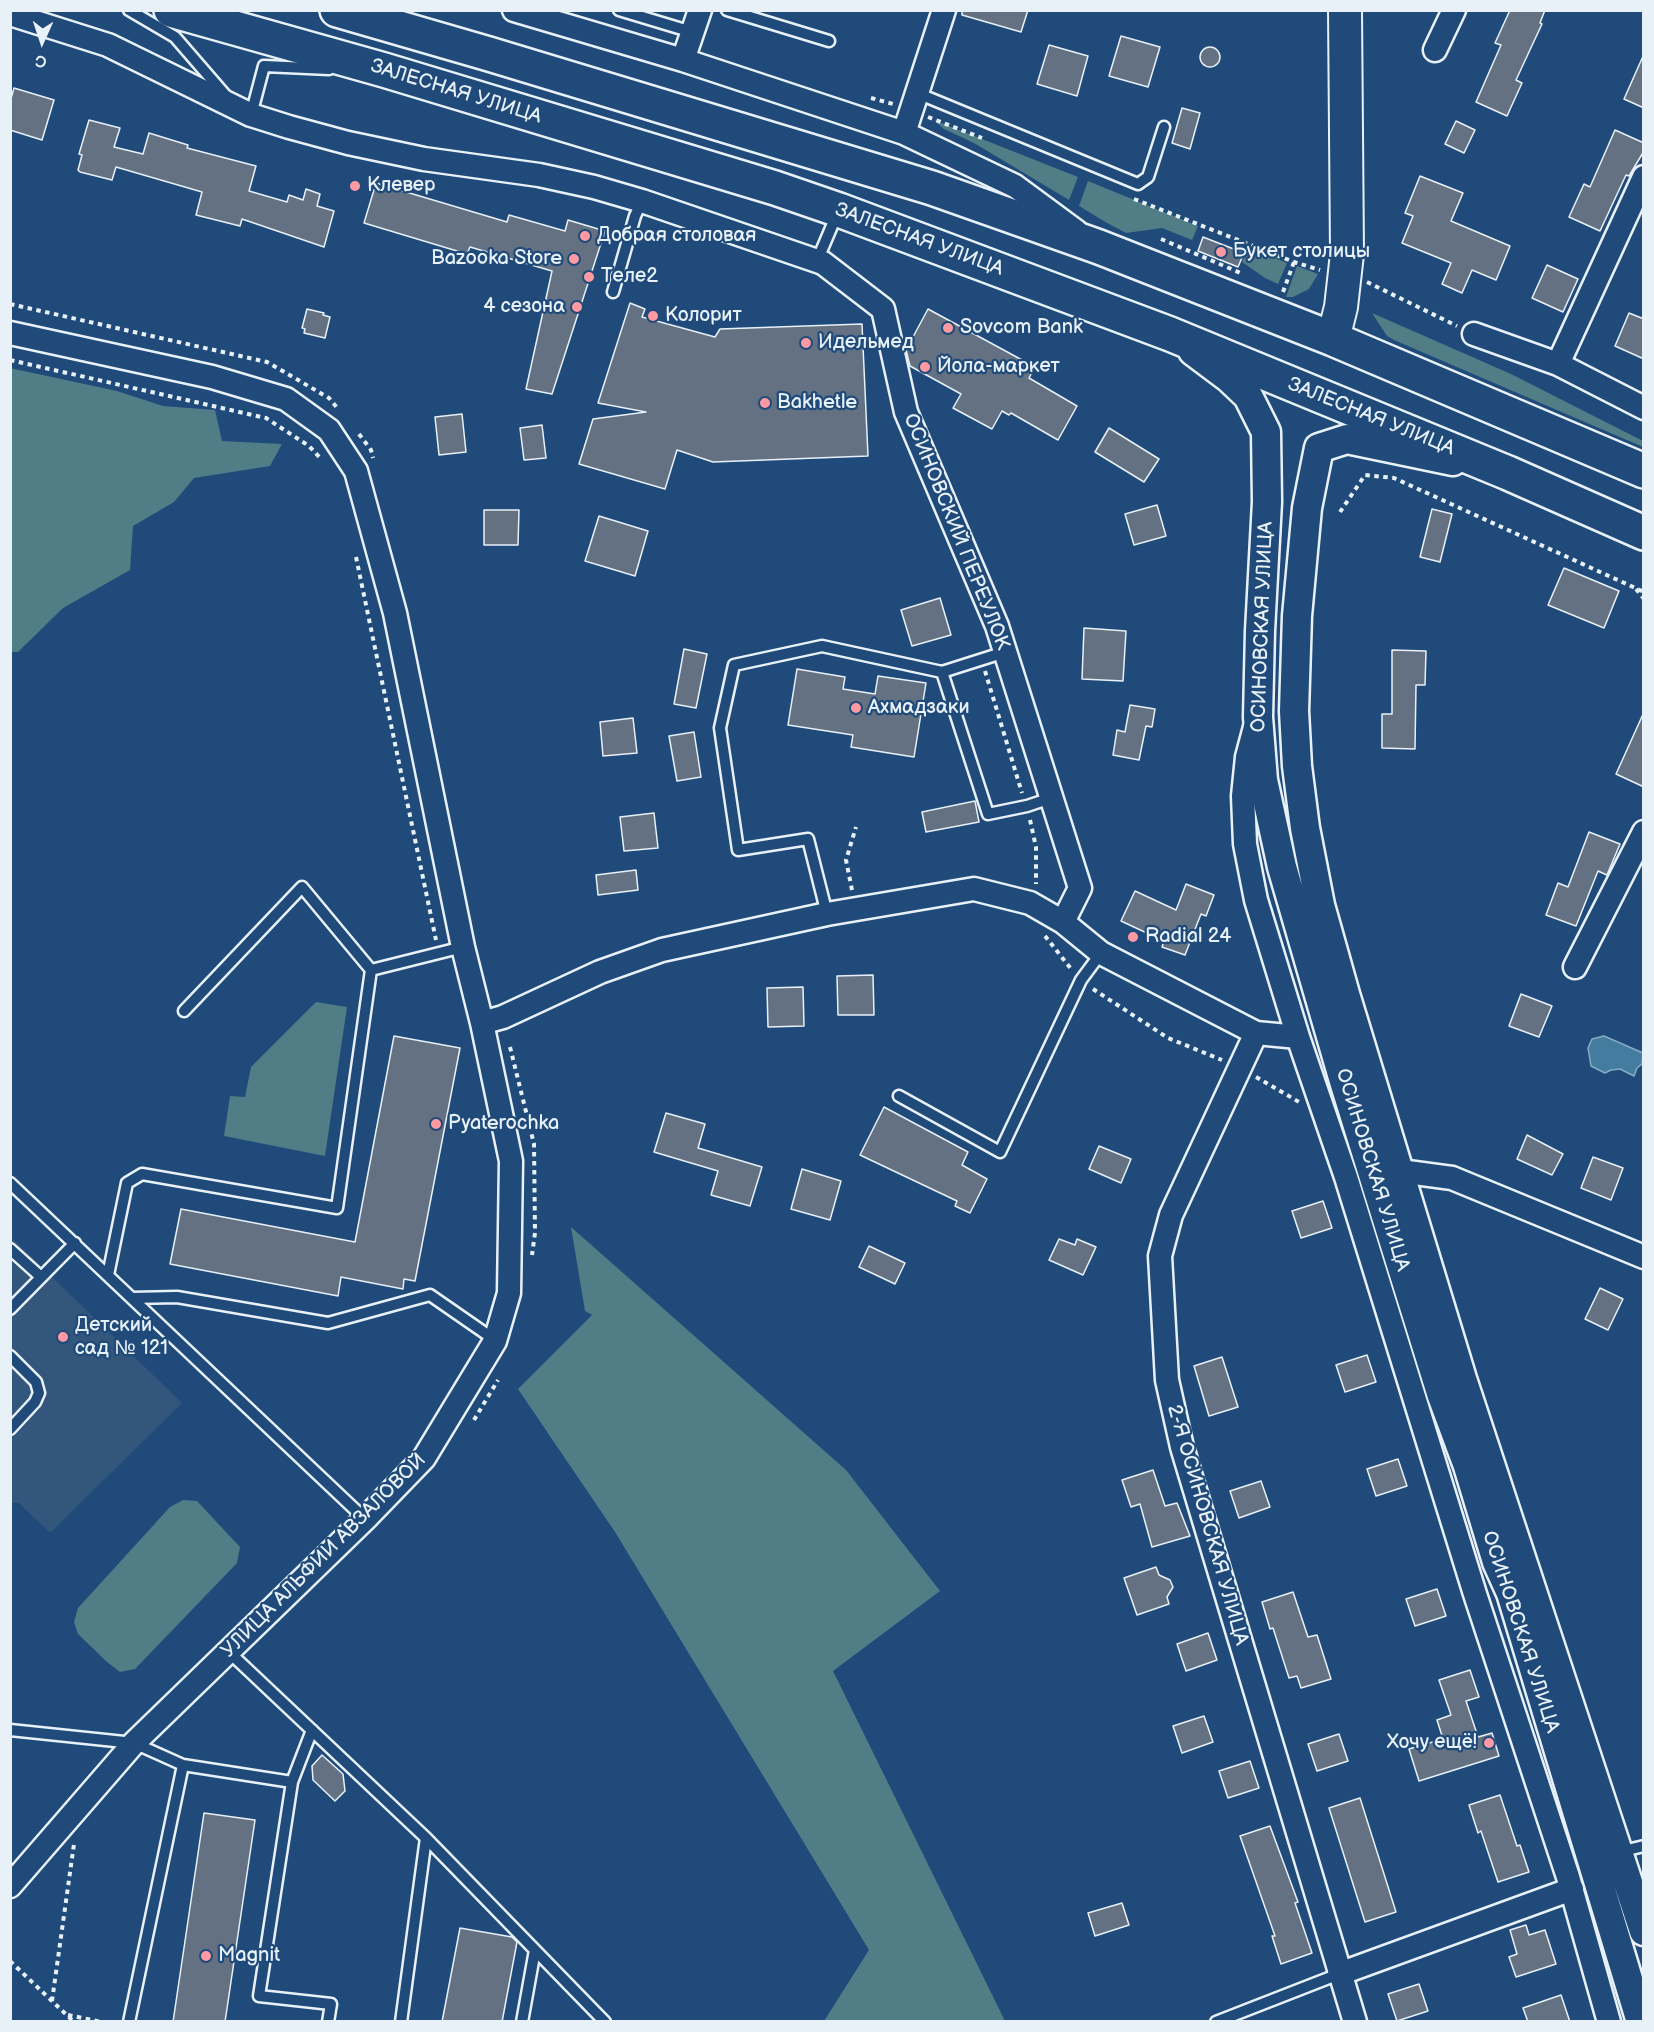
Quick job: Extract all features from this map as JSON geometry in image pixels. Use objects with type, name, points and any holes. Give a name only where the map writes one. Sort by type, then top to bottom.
[{"type":"main road","name":"ЗАЛЕСНАЯ УЛИЦА","points":[[171,10],[384,70],[752,181],[839,210],[1170,334],[1508,473],[1644,533]]},
{"type":"main road","points":[[336,10],[932,188],[1098,246],[1333,339],[1644,471]]},
{"type":"main road","points":[[1333,339],[1341,307],[1347,254],[1345,10]]},
{"type":"street","points":[[514,10],[684,60],[904,133],[1015,186],[1098,246]]},
{"type":"street","points":[[684,60],[700,10]]},
{"type":"street","points":[[904,133],[944,10]]},
{"type":"street","points":[[1435,50],[1454,10]]},
{"type":"street","points":[[10,14],[108,45],[244,112],[348,143],[424,159],[539,175],[594,187],[642,201],[817,261]]},
{"type":"street","points":[[1558,364],[1644,177]]},
{"type":"street","name":"ОСИНОВСКИЙ ПЕРЕУЛОК","points":[[817,261],[883,309],[906,412],[998,626],[1080,888],[1063,922]]},
{"type":"street","name":"УЛИЦА АЛЬФИИ АВЗАЛОВОЙ","points":[[10,333],[212,377],[286,399],[329,430],[356,471],[395,613],[462,947],[482,1023],[511,1161],[508,1293],[495,1341],[424,1458],[365,1519],[134,1743],[24,1864],[10,1886]]},
{"type":"street","name":"ОСИНОВСКАЯ УЛИЦА","points":[[1170,334],[1229,378],[1248,396],[1266,432],[1267,502],[1258,717],[1263,780],[1285,878],[1344,1081],[1442,1396],[1497,1562],[1511,1593],[1641,2022]]},
{"type":"street","points":[[1474,334],[1558,364],[1644,408]]},
{"type":"street","name":"ОСИНОВСКАЯ УЛИЦА","points":[[1508,473],[1347,439],[1319,448],[1306,508],[1297,616],[1294,711],[1297,765],[1305,828],[1320,905],[1342,983],[1463,1382],[1631,1849],[1644,1931]]},
{"type":"street","points":[[1258,717],[1247,757],[1243,796],[1245,844],[1256,900],[1298,1037],[1346,1177],[1475,1594],[1572,1889],[1609,2022]]},
{"type":"street","points":[[1575,967],[1644,832]]},
{"type":"street","points":[[482,1023],[503,1017],[600,972],[662,950],[827,914],[974,889],[1030,903],[1063,922],[1101,953],[1256,1033],[1298,1037]]},
{"type":"street","name":"2-Я ОСИНОВСКАЯ УЛИЦА","points":[[1256,1033],[1171,1215],[1160,1256],[1167,1380],[1182,1447],[1354,2022]]},
{"type":"street","points":[[1400,1171],[1452,1178],[1644,1257]]},
{"type":"street","points":[[1475,1594],[1511,1593]]},
{"type":"street","points":[[1339,1974],[1572,1889]]},
{"type":"lane","points":[[129,10],[175,38],[244,112],[264,66],[384,70]]},
{"type":"lane","points":[[619,10],[693,32]]},
{"type":"lane","points":[[727,10],[830,41]]},
{"type":"lane","points":[[914,101],[1138,184],[1148,177],[1164,127]]},
{"type":"lane","points":[[612,292],[635,216],[642,201]]},
{"type":"lane","points":[[817,261],[839,210]]},
{"type":"lane","points":[[827,914],[808,839],[738,850],[720,728],[734,665],[822,646],[942,672],[1005,651]]},
{"type":"lane","points":[[942,672],[988,814],[1027,806],[1051,798]]},
{"type":"lane","points":[[108,1275],[127,1183],[142,1174],[337,1208],[371,970],[302,886],[184,1011]]},
{"type":"lane","points":[[371,970],[462,947]]},
{"type":"lane","points":[[899,1096],[1000,1152],[1081,980],[1101,953]]},
{"type":"lane","points":[[10,1183],[365,1519]]},
{"type":"lane","points":[[10,1309],[75,1243]]},
{"type":"lane","points":[[10,1249],[41,1277]]},
{"type":"lane","points":[[132,1298],[177,1297],[328,1323],[430,1295],[495,1341]]},
{"type":"lane","points":[[10,1356],[36,1383],[39,1393],[35,1402],[10,1429]]},
{"type":"lane","points":[[229,1652],[426,1838],[605,2022]]},
{"type":"lane","points":[[10,1730],[134,1743],[183,1765],[292,1782]]},
{"type":"lane","points":[[312,1730],[292,1782],[260,1996],[331,2004],[328,2022]]},
{"type":"lane","points":[[129,2022],[183,1765]]},
{"type":"lane","points":[[401,2022],[426,1838]]},
{"type":"lane","points":[[522,2022],[535,1950]]},
{"type":"lane","points":[[1216,2022],[1339,1974]]},
{"type":"path","points":[[867,97],[914,101],[985,140]]},
{"type":"path","points":[[1124,195],[1321,271]]},
{"type":"path","points":[[1161,239],[1238,271],[1246,277]]},
{"type":"path","points":[[1280,299],[1294,262]]},
{"type":"path","points":[[1364,281],[1474,334]]},
{"type":"path","points":[[10,304],[267,362],[329,398],[343,415]]},
{"type":"path","points":[[10,360],[266,418],[309,446],[328,467]]},
{"type":"path","points":[[357,432],[371,450],[374,461]]},
{"type":"path","points":[[1340,512],[1365,475],[1394,478],[1644,592]]},
{"type":"path","points":[[354,550],[438,953]]},
{"type":"path","points":[[1635,588],[1644,600]]},
{"type":"path","points":[[981,659],[1027,806],[1036,847],[1036,886],[1027,915],[1081,980],[1168,1038],[1239,1067],[1304,1105]]},
{"type":"path","points":[[856,827],[846,860],[856,909]]},
{"type":"path","points":[[52,2001],[74,1842]]},
{"type":"path","points":[[10,1961],[74,2022]]},
{"type":"path","points":[[68,2015],[102,2022]]},
{"type":"shaded area","points":[[1604,1036],[1643,1053],[1642,1064],[1637,1068],[1634,1076],[1620,1069],[1605,1073],[1591,1066],[1588,1048],[1592,1039]]},
{"type":"shaded area","name":"Детский сад № 121","points":[[10,1236],[182,1403],[50,1533],[19,1503],[11,1503]]},
{"type":"green space","points":[[934,120],[1078,177],[1069,200],[974,143],[944,129]]},
{"type":"green space","points":[[1088,181],[1198,226],[1192,240],[1162,228],[1126,233],[1107,223],[1079,206]]},
{"type":"green space","points":[[1249,247],[1287,263],[1278,284],[1242,262]]},
{"type":"green space","points":[[1297,266],[1318,274],[1309,289],[1293,297],[1286,297]]},
{"type":"green space","points":[[1372,313],[1511,374],[1643,441],[1643,447],[1394,340],[1387,336]]},
{"type":"green space","points":[[10,368],[117,391],[163,406],[215,410],[222,441],[282,444],[270,466],[194,478],[174,502],[133,526],[130,570],[63,608],[18,652],[11,652]]},
{"type":"green space","points":[[316,1002],[347,1007],[325,1156],[224,1136],[230,1096],[245,1097],[251,1067]]},
{"type":"green space","points":[[571,1227],[846,1470],[940,1591],[833,1671],[1005,2021],[824,2021],[869,1950],[615,1532],[518,1389],[592,1315],[585,1311]]},
{"type":"green space","points":[[183,1500],[197,1501],[240,1547],[237,1563],[135,1669],[120,1672],[78,1634],[74,1622],[78,1608],[170,1507]]},
{"type":"building","points":[[962,10],[1028,10],[1021,32],[962,15]]},
{"type":"building","points":[[1510,10],[1545,10],[1540,23],[1542,24],[1516,80],[1522,83],[1507,116],[1476,102],[1501,45],[1495,43]]},
{"type":"building","points":[[1121,36],[1160,47],[1148,87],[1109,76]]},
{"type":"building","points":[[1049,45],[1088,56],[1077,96],[1037,84]]},
{"type":"building","points":[[1210,47],[1217,50],[1220,57],[1217,64],[1210,67],[1203,64],[1200,57],[1203,50]]},
{"type":"building","points":[[1644,54],[1644,108],[1624,99]]},
{"type":"building","points":[[14,88],[54,100],[42,140],[10,130],[10,102]]},
{"type":"building","points":[[1182,108],[1200,113],[1190,149],[1172,143]]},
{"type":"building","points":[[89,120],[120,128],[114,147],[143,154],[149,133],[188,145],[187,148],[256,166],[249,191],[287,202],[289,195],[303,200],[306,189],[320,194],[317,206],[334,211],[324,247],[242,219],[240,226],[196,215],[202,192],[116,167],[112,180],[80,172],[78,170],[82,155],[79,154]]},
{"type":"building","points":[[1456,121],[1475,130],[1464,153],[1445,144]]},
{"type":"building","points":[[1615,130],[1644,143],[1644,151],[1629,176],[1626,175],[1600,231],[1569,217],[1584,184],[1590,187]]},
{"type":"building","points":[[1420,176],[1463,193],[1451,221],[1510,246],[1496,280],[1472,270],[1462,293],[1442,284],[1451,263],[1402,243],[1413,216],[1405,213]]},
{"type":"building","points":[[376,183],[507,222],[509,215],[565,231],[568,220],[605,231],[552,394],[526,389],[552,271],[470,247],[467,254],[364,223]]},
{"type":"building","name":"Букет столицы","points":[[1203,237],[1244,253],[1238,267],[1198,251]]},
{"type":"building","points":[[1547,265],[1578,279],[1563,312],[1532,298]]},
{"type":"building","points":[[630,303],[645,309],[642,317],[715,337],[720,329],[862,324],[868,456],[713,462],[677,450],[665,489],[579,464],[593,419],[646,412],[598,403]]},
{"type":"building","points":[[307,309],[324,313],[323,315],[330,317],[325,338],[304,333],[305,329],[302,328]]},
{"type":"building","points":[[928,309],[1035,367],[1029,378],[1077,406],[1058,440],[1011,413],[1009,415],[1002,411],[992,429],[953,408],[961,394],[910,366],[906,350]]},
{"type":"building","points":[[1629,313],[1644,319],[1644,359],[1615,346]]},
{"type":"building","points":[[462,414],[466,452],[439,455],[435,417]]},
{"type":"building","points":[[542,425],[546,458],[524,460],[520,428]]},
{"type":"building","points":[[1109,428],[1159,459],[1144,482],[1095,452]]},
{"type":"building","points":[[1157,505],[1166,536],[1134,545],[1125,514]]},
{"type":"building","points":[[1432,509],[1452,514],[1440,562],[1420,557]]},
{"type":"building","points":[[484,510],[519,510],[518,545],[484,545]]},
{"type":"building","points":[[599,516],[648,531],[635,576],[585,561]]},
{"type":"building","points":[[1564,568],[1619,591],[1604,628],[1548,605]]},
{"type":"building","points":[[940,598],[951,635],[912,646],[901,610]]},
{"type":"building","points":[[1084,628],[1126,631],[1123,681],[1082,679]]},
{"type":"building","points":[[684,649],[707,654],[696,708],[674,704]]},
{"type":"building","points":[[1392,650],[1426,651],[1425,685],[1416,685],[1415,749],[1382,748],[1382,714],[1392,714]]},
{"type":"building","name":"Ахмадзаки","points":[[797,669],[845,677],[843,689],[875,694],[878,676],[926,683],[914,757],[851,747],[853,735],[788,725]]},
{"type":"building","points":[[1130,705],[1155,709],[1152,727],[1146,726],[1139,760],[1113,755],[1117,730],[1125,732]]},
{"type":"building","points":[[1644,712],[1644,787],[1616,774]]},
{"type":"building","points":[[633,718],[637,753],[603,756],[600,722]]},
{"type":"building","points":[[694,732],[701,777],[677,781],[669,736]]},
{"type":"building","points":[[975,801],[979,822],[926,832],[922,812]]},
{"type":"building","points":[[654,813],[658,848],[624,851],[620,817]]},
{"type":"building","points":[[1589,832],[1620,844],[1607,875],[1598,871],[1576,926],[1546,915],[1558,883],[1568,887]]},
{"type":"building","points":[[636,870],[638,890],[598,895],[596,875]]},
{"type":"building","points":[[1186,884],[1214,895],[1206,916],[1201,914],[1185,955],[1162,947],[1164,941],[1121,921],[1135,891],[1176,910]]},
{"type":"building","points":[[873,975],[874,1015],[838,1015],[837,976]]},
{"type":"building","points":[[803,987],[804,1026],[768,1027],[767,988]]},
{"type":"building","points":[[1521,994],[1552,1006],[1539,1037],[1509,1026]]},
{"type":"building","points":[[394,1036],[460,1048],[415,1281],[404,1279],[403,1289],[341,1277],[338,1296],[170,1264],[181,1209],[355,1242]]},
{"type":"building","points":[[884,1107],[968,1152],[962,1165],[987,1179],[970,1213],[955,1206],[957,1201],[860,1155]]},
{"type":"building","points":[[666,1113],[705,1124],[698,1148],[762,1167],[750,1206],[711,1195],[718,1171],[654,1152]]},
{"type":"building","points":[[1527,1135],[1563,1154],[1552,1175],[1517,1159]]},
{"type":"building","points":[[1099,1146],[1131,1159],[1121,1183],[1089,1169]]},
{"type":"building","points":[[1593,1157],[1623,1168],[1611,1200],[1581,1188]]},
{"type":"building","points":[[802,1169],[841,1181],[830,1220],[791,1209]]},
{"type":"building","points":[[1323,1201],[1332,1228],[1301,1238],[1292,1211]]},
{"type":"building","points":[[1059,1239],[1075,1245],[1077,1239],[1096,1247],[1083,1275],[1049,1260]]},
{"type":"building","points":[[869,1246],[905,1263],[895,1284],[859,1267]]},
{"type":"building","points":[[1600,1288],[1623,1299],[1608,1330],[1585,1319]]},
{"type":"building","points":[[1367,1355],[1376,1382],[1345,1392],[1336,1365]]},
{"type":"building","points":[[1222,1357],[1238,1407],[1209,1416],[1194,1366]]},
{"type":"building","points":[[1398,1459],[1407,1486],[1376,1496],[1367,1469]]},
{"type":"building","points":[[1153,1470],[1165,1506],[1177,1503],[1190,1536],[1152,1547],[1140,1504],[1131,1507],[1122,1480]]},
{"type":"building","points":[[1261,1481],[1270,1507],[1239,1518],[1230,1491]]},
{"type":"building","points":[[1156,1567],[1159,1575],[1170,1580],[1173,1587],[1167,1597],[1169,1604],[1137,1615],[1124,1578]]},
{"type":"building","points":[[1437,1589],[1446,1616],[1415,1626],[1406,1599]]},
{"type":"building","points":[[1293,1592],[1308,1637],[1317,1635],[1331,1679],[1301,1688],[1297,1676],[1289,1678],[1262,1602]]},
{"type":"building","points":[[1208,1633],[1217,1660],[1186,1671],[1177,1644]]},
{"type":"building","points":[[1470,1670],[1479,1697],[1466,1701],[1478,1737],[1492,1733],[1499,1756],[1419,1781],[1409,1749],[1443,1739],[1437,1720],[1451,1715],[1439,1680]]},
{"type":"building","points":[[1204,1716],[1213,1742],[1182,1753],[1173,1726]]},
{"type":"building","points":[[1339,1734],[1348,1761],[1317,1771],[1308,1744]]},
{"type":"building","points":[[322,1755],[343,1774],[345,1791],[335,1801],[313,1780],[312,1766]]},
{"type":"building","points":[[1250,1761],[1259,1788],[1228,1798],[1219,1771]]},
{"type":"building","points":[[1500,1795],[1517,1846],[1520,1845],[1529,1872],[1498,1882],[1481,1831],[1478,1833],[1469,1805]]},
{"type":"building","points":[[1360,1798],[1396,1912],[1365,1922],[1329,1808]]},
{"type":"building","points":[[204,1813],[255,1820],[225,2022],[173,2022]]},
{"type":"building","points":[[1270,1826],[1298,1902],[1295,1903],[1312,1953],[1281,1964],[1272,1936],[1275,1936],[1240,1836]]},
{"type":"building","points":[[1122,1903],[1129,1925],[1095,1936],[1088,1913]]},
{"type":"building","points":[[1526,1925],[1529,1935],[1545,1930],[1556,1964],[1516,1977],[1509,1957],[1517,1954],[1510,1930]]},
{"type":"building","points":[[460,1928],[512,1937],[517,1942],[502,2022],[442,2022]]},
{"type":"building","points":[[1419,1984],[1428,2011],[1397,2021],[1388,1994]]},
{"type":"building","points":[[1561,1995],[1570,2022],[1528,2022],[1523,2008]]},
{"type":"place","name":"Клевер","points":[[355,186]]},
{"type":"place","name":"Добрая столовая","points":[[585,236]]},
{"type":"place","name":"Букет столицы","points":[[1221,252]]},
{"type":"place","name":"Bazooka Store","points":[[574,259]]},
{"type":"place","name":"Теле2","points":[[589,277]]},
{"type":"place","name":"4 сезона","points":[[577,307]]},
{"type":"place","name":"Колорит","points":[[653,316]]},
{"type":"place","name":"Sovcom Bank","points":[[948,328]]},
{"type":"place","name":"Идельмед","points":[[806,343]]},
{"type":"place","name":"Йола-маркет","points":[[925,367]]},
{"type":"place","name":"Bakhetle","points":[[765,403]]},
{"type":"place","name":"Ахмадзаки","points":[[856,708]]},
{"type":"place","name":"Radial 24","points":[[1133,937]]},
{"type":"place","name":"Pyaterochka","points":[[436,1124]]},
{"type":"place","name":"Детский сад № 121","points":[[63,1337]]},
{"type":"place","name":"Хочу ещё!","points":[[1489,1743]]},
{"type":"place","name":"Magnit","points":[[206,1956]]}]
